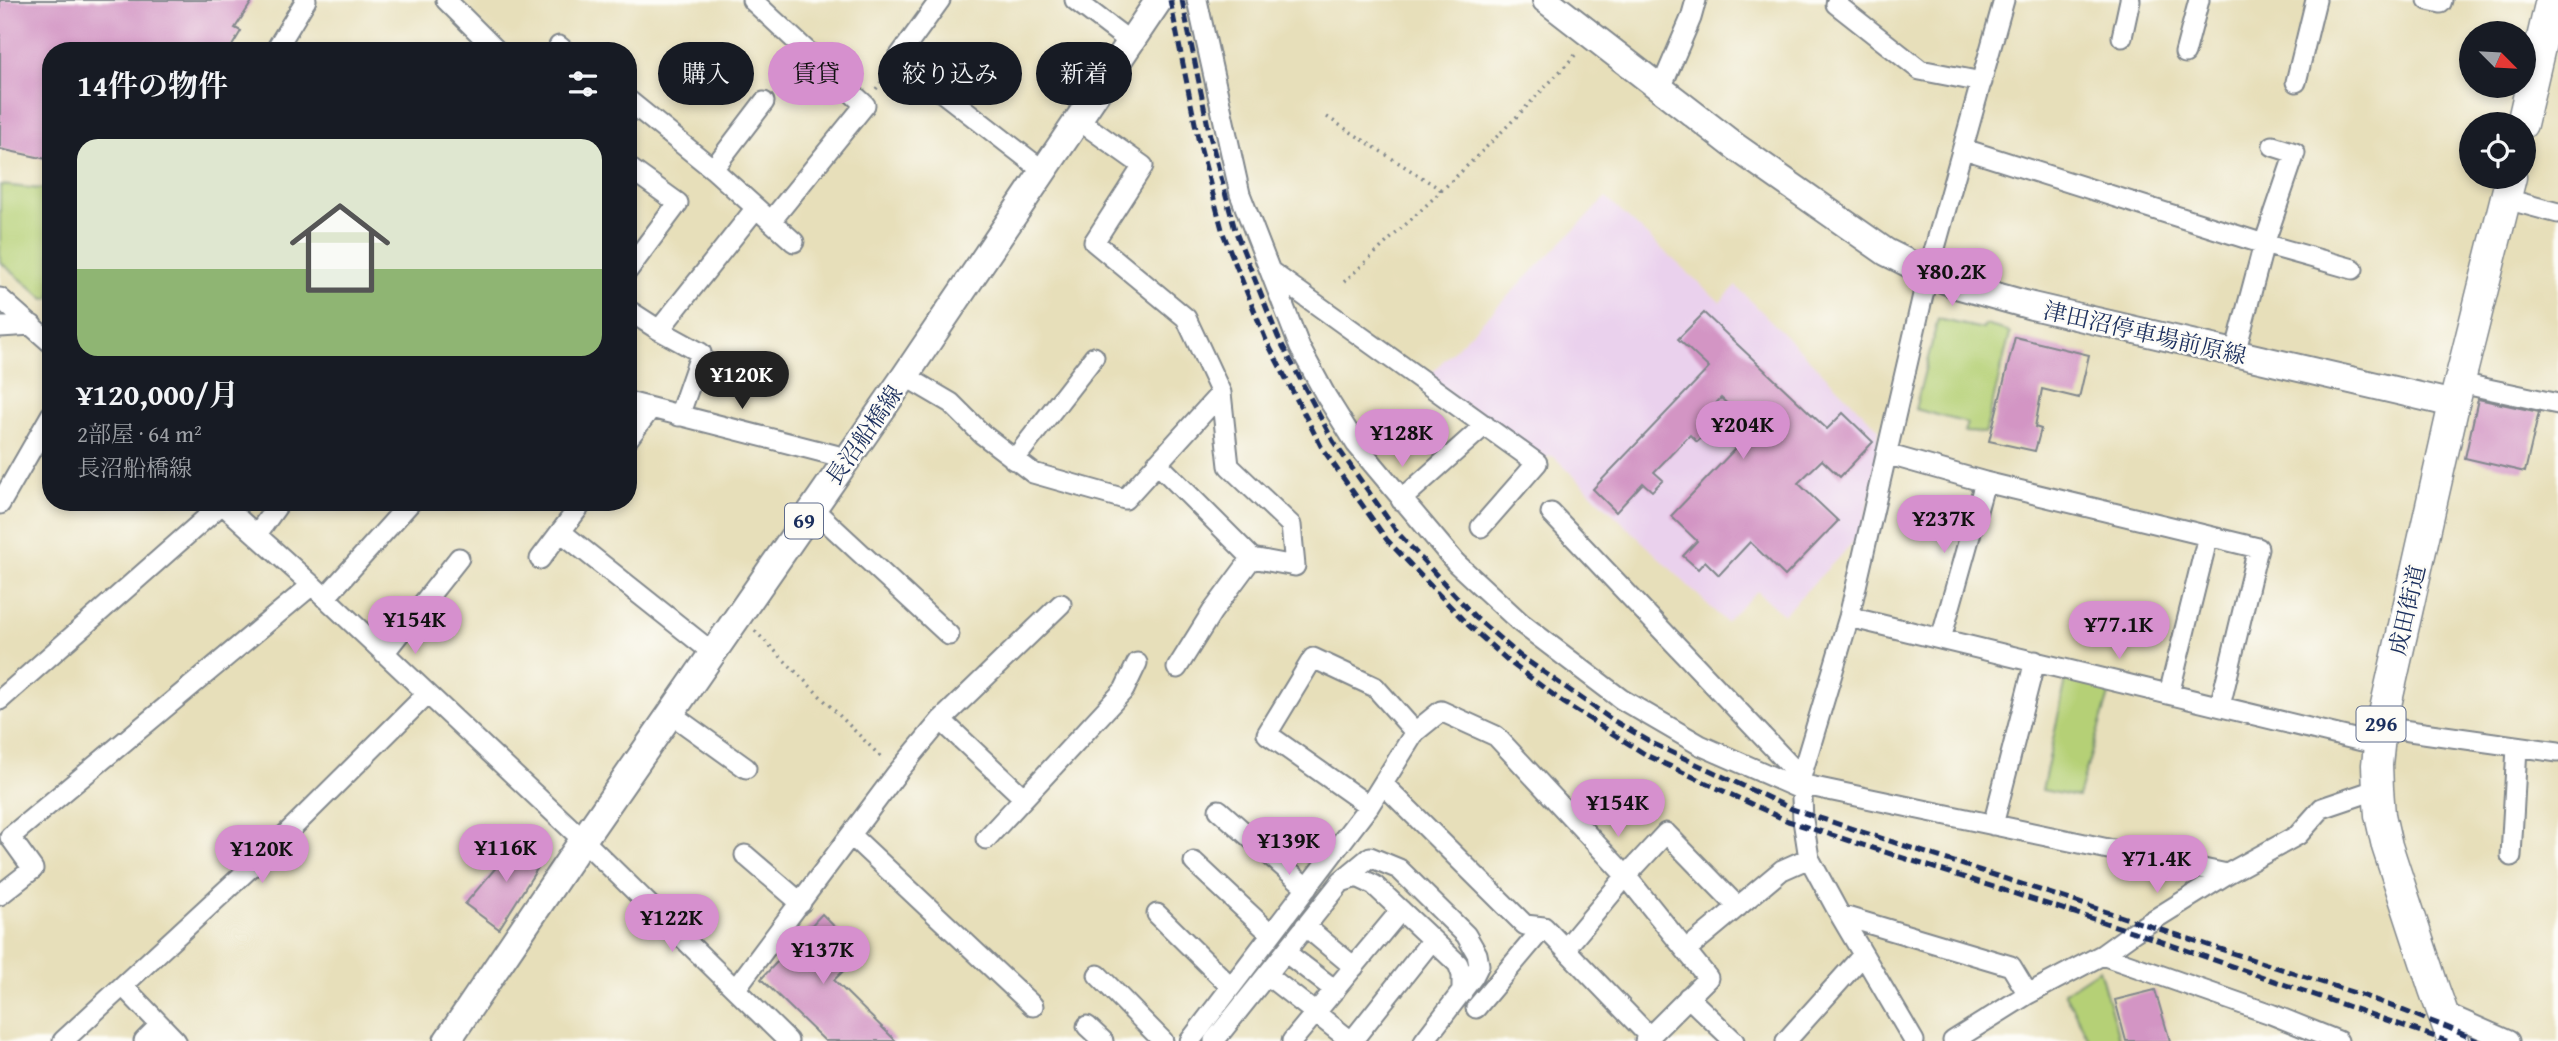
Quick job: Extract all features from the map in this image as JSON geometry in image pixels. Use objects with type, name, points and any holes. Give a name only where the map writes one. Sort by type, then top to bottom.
[{"type":"highway","points":[[2526,112],[2549,50],[2551,0]]},
{"type":"highway","name":"成田街道","points":[[2453,1041],[2394,870],[2380,815],[2380,736],[2457,393],[2508,189]]},
{"type":"main road","name":"長沼船橋線","points":[[447,1041],[905,376],[1159,0]]},
{"type":"main road","name":"津田沼停車場前原線","points":[[1546,0],[1736,147],[1886,252],[1928,273],[1960,286],[2032,306],[2235,354],[2457,393]]},
{"type":"street","points":[[280,42],[306,0]]},
{"type":"street","points":[[446,0],[488,42]]},
{"type":"street","points":[[752,0],[865,105],[771,221]]},
{"type":"street","points":[[910,42],[940,0]]},
{"type":"street","points":[[1075,0],[1129,41]]},
{"type":"street","points":[[1197,0],[1240,194],[1300,348],[1356,444],[1401,500],[1456,563],[1521,623],[1620,699],[1700,745],[1800,783],[2227,874]]},
{"type":"street","points":[[1661,88],[1696,0]]},
{"type":"street","points":[[1839,0],[1836,4],[1920,70],[1982,82]]},
{"type":"street","points":[[1914,1041],[1809,858],[1800,783],[1849,617],[1928,273],[2004,0]]},
{"type":"street","points":[[2122,37],[2130,0]]},
{"type":"street","points":[[2185,53],[2199,0]]},
{"type":"street","points":[[2296,82],[2316,0]]},
{"type":"street","points":[[2428,0],[2441,3],[2442,0]]},
{"type":"street","points":[[713,169],[764,102]]},
{"type":"street","points":[[958,105],[1042,170]]},
{"type":"street","points":[[637,107],[713,169],[794,242]]},
{"type":"street","points":[[1077,119],[1143,166],[1094,242],[1186,318],[1221,393],[1229,466],[1291,525],[1295,566],[1252,558],[1157,463]]},
{"type":"street","points":[[2235,354],[2263,244],[2295,153],[2273,146]]},
{"type":"street","points":[[1964,149],[2263,244],[2353,269]]},
{"type":"street","points":[[637,173],[678,202],[637,258]]},
{"type":"street","points":[[2510,189],[2558,213]]},
{"type":"street","points":[[659,330],[756,208]]},
{"type":"street","points":[[1270,271],[1537,463],[1481,527]]},
{"type":"street","points":[[0,298],[42,334]]},
{"type":"street","points":[[637,316],[701,353],[679,416]]},
{"type":"street","points":[[0,327],[32,325]]},
{"type":"street","points":[[1014,460],[1094,357]]},
{"type":"street","points":[[905,376],[951,403],[982,434],[1033,473],[1125,499],[1221,393]]},
{"type":"street","points":[[2457,393],[2558,404]]},
{"type":"street","points":[[637,404],[846,458]]},
{"type":"street","points":[[637,427],[651,408]]},
{"type":"street","points":[[1401,500],[1485,425]]},
{"type":"street","points":[[0,504],[42,431]]},
{"type":"street","points":[[1886,454],[1985,482],[2259,548],[2220,706]]},
{"type":"street","points":[[1941,639],[1985,482]]},
{"type":"street","points":[[813,509],[949,635]]},
{"type":"street","points":[[0,700],[212,511]]},
{"type":"street","points":[[230,511],[583,840],[788,1041]]},
{"type":"street","points":[[257,534],[274,511]]},
{"type":"street","points":[[0,895],[33,869],[10,837],[319,591],[402,511]]},
{"type":"street","points":[[540,559],[576,511]]},
{"type":"street","points":[[1551,513],[1800,783]]},
{"type":"street","points":[[561,532],[713,653]]},
{"type":"street","points":[[2169,694],[2208,536]]},
{"type":"street","points":[[384,653],[459,558]]},
{"type":"street","points":[[1177,668],[1212,612],[1252,558]]},
{"type":"street","points":[[736,988],[897,773],[941,720],[1061,604]]},
{"type":"street","points":[[1849,617],[2220,706],[2380,736],[2558,752]]},
{"type":"street","points":[[1369,806],[1267,734],[1313,658],[1375,687],[1415,732]]},
{"type":"street","points":[[1993,825],[2035,662]]},
{"type":"street","points":[[986,839],[1124,690],[1137,663]]},
{"type":"street","points":[[63,1041],[276,844],[427,694]]},
{"type":"street","points":[[1190,1041],[1369,806],[1415,732],[1441,711],[1496,736],[1626,876],[1707,978],[1647,1039],[1544,927],[1525,925],[1383,784]]},
{"type":"street","points":[[671,714],[746,768]]},
{"type":"street","points":[[941,720],[1024,798]]},
{"type":"street","points":[[2511,856],[2517,747]]},
{"type":"street","points":[[1953,1041],[2028,994],[2102,955],[2227,874],[2298,835],[2322,808],[2378,789]]},
{"type":"street","points":[[1219,810],[1307,888]]},
{"type":"street","points":[[1565,949],[1666,833],[1738,907]]},
{"type":"street","points":[[851,835],[1034,1006]]},
{"type":"street","points":[[745,855],[801,903]]},
{"type":"street","points":[[1214,1041],[1341,882],[1370,857],[1399,869],[1466,935],[1477,954],[1479,965],[1462,993],[1424,1041]]},
{"type":"street","points":[[1686,950],[1782,870],[1809,858]]},
{"type":"street","points":[[1194,862],[1271,934]]},
{"type":"street","points":[[1341,882],[1357,877],[1374,885],[1458,964],[1462,975],[1462,993]]},
{"type":"street","points":[[1292,1041],[1401,910]]},
{"type":"street","points":[[1157,914],[1231,987]]},
{"type":"street","points":[[1840,915],[2011,966],[2028,994]]},
{"type":"street","points":[[1305,926],[1353,967]]},
{"type":"street","points":[[1476,1008],[1544,927]]},
{"type":"street","points":[[1266,975],[1352,1041],[1432,940]]},
{"type":"street","points":[[1285,952],[1335,990]]},
{"type":"street","points":[[1786,1041],[1863,955]]},
{"type":"street","points":[[2102,955],[2271,1014],[2338,1041]]},
{"type":"street","points":[[1098,975],[1163,1041]]},
{"type":"street","points":[[123,986],[176,1041]]},
{"type":"street","points":[[1688,997],[1734,1041]]},
{"type":"street","points":[[2441,1011],[2509,1041]]},
{"type":"street","points":[[144,1041],[160,1025]]},
{"type":"street","points":[[1087,1026],[1103,1041]]},
{"type":"path","points":[[1344,282],[1443,191],[1527,108],[1593,36]]},
{"type":"path","points":[[865,105],[878,86]]},
{"type":"path","points":[[1327,117],[1443,191]]},
{"type":"path","points":[[739,615],[897,773]]},
{"type":"shaded area","points":[[1606,198],[1720,302],[1736,286],[1879,429],[1876,468],[1862,533],[1783,615],[1757,591],[1726,622],[1553,456],[1543,458],[1426,378]]},
{"type":"green space","points":[[0,185],[42,189],[42,297],[0,262]]},
{"type":"green space","points":[[1938,319],[1983,329],[1985,325],[2008,331],[2010,334],[1985,433],[1964,432],[1967,423],[1915,409]]},
{"type":"green space","points":[[2067,675],[2112,685],[2078,797],[2042,790]]},
{"type":"green space","points":[[2099,969],[2120,1041],[2090,1041],[2064,992]]},
{"type":"building","points":[[0,0],[253,0],[235,28],[241,31],[234,42],[42,42],[42,158],[0,149]]},
{"type":"building","points":[[1704,313],[1827,429],[1843,413],[1873,442],[1840,477],[1822,460],[1798,483],[1838,521],[1785,576],[1750,542],[1719,575],[1705,561],[1698,569],[1683,556],[1697,541],[1671,516],[1754,429],[1721,398],[1700,420],[1710,429],[1697,442],[1690,435],[1654,472],[1663,480],[1652,491],[1643,483],[1616,512],[1593,489],[1709,368],[1678,339]]},
{"type":"building","points":[[2015,337],[2089,355],[2079,398],[2042,389],[2035,427],[2041,429],[2035,451],[1989,441]]},
{"type":"building","points":[[2478,399],[2539,412],[2525,472],[2465,458]]},
{"type":"building","points":[[521,838],[544,858],[499,929],[465,904]]},
{"type":"building","points":[[822,914],[861,954],[834,980],[896,1041],[825,1041],[761,979]]},
{"type":"building","points":[[2155,990],[2170,1041],[2126,1041],[2115,1000]]},
{"type":"railway","points":[[1170,0],[1198,138],[1223,233],[1266,340],[1322,448],[1387,540],[1468,625],[1512,664],[1564,703],[1648,756],[1788,821],[2134,932],[2447,1041]]},
{"type":"railway","points":[[1182,0],[1210,136],[1235,230],[1278,337],[1333,441],[1397,532],[1475,617],[1519,655],[1611,719],[1654,744],[1792,809],[2370,998],[2477,1041]]}]
